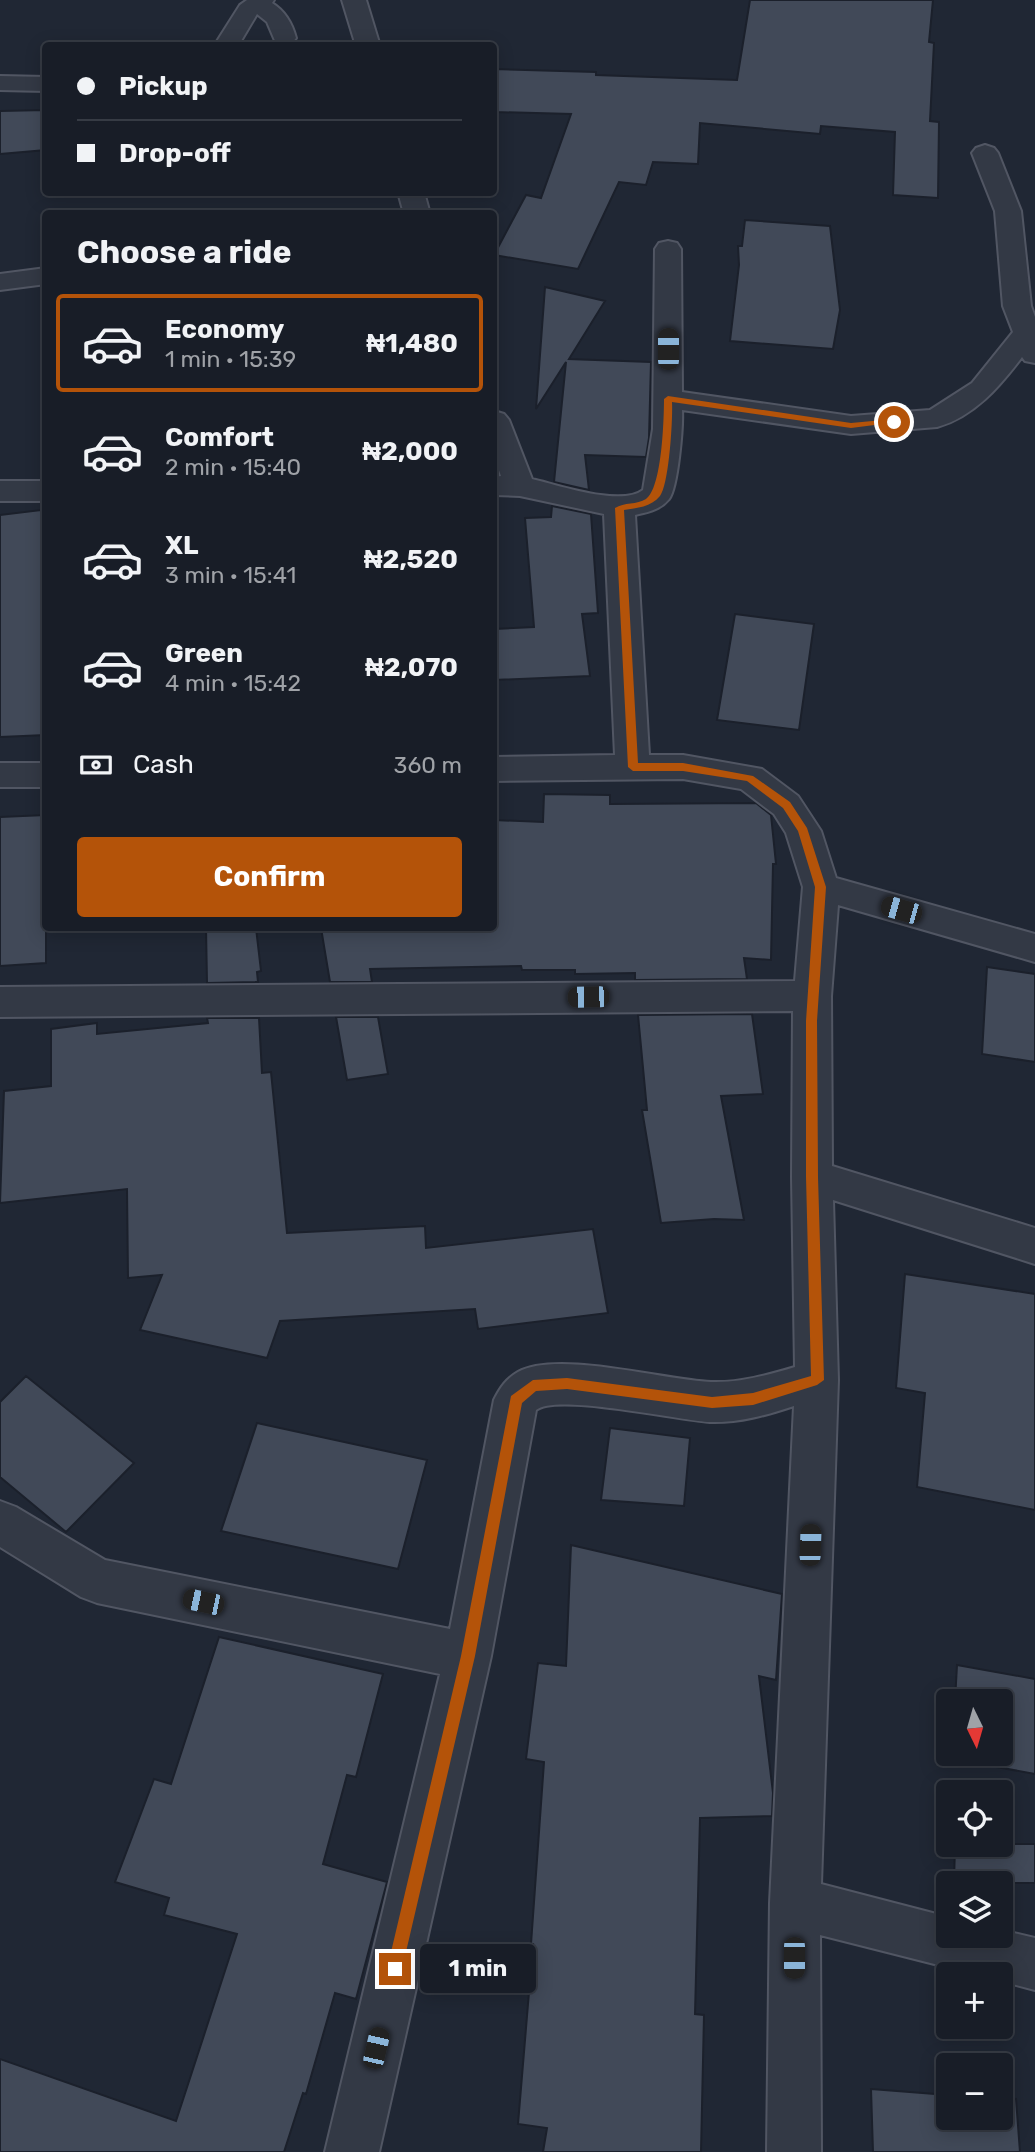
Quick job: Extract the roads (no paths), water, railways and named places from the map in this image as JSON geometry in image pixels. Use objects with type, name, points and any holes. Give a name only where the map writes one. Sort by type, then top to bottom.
[{"type":"street","points":[[354,0],[367,42]]},
{"type":"street","points":[[228,42],[248,10],[259,2],[282,24],[284,38]]},
{"type":"street","points":[[0,83],[42,83]]},
{"type":"street","points":[[668,399],[851,425],[937,418],[982,389],[1031,344],[1017,306],[1008,211],[985,153]]},
{"type":"street","points":[[497,435],[507,486],[620,508],[646,503],[657,494],[668,429],[668,249]]},
{"type":"street","points":[[0,282],[42,277]]},
{"type":"street","points":[[0,491],[42,491]]},
{"type":"street","points":[[620,508],[633,767]]},
{"type":"street","points":[[497,769],[683,767],[750,778],[786,805],[803,831],[821,887],[812,996],[812,1177],[817,1380],[795,1903],[794,2152]]},
{"type":"street","points":[[0,775],[42,775]]},
{"type":"street","points":[[821,887],[1035,948]]},
{"type":"street","points":[[0,1002],[812,996]]},
{"type":"street","points":[[812,1177],[1035,1245]]},
{"type":"street","points":[[352,2152],[468,1656],[516,1400],[533,1385],[567,1384],[712,1402],[753,1399],[817,1380]]},
{"type":"street","points":[[0,1522],[97,1581],[468,1656]]},
{"type":"street","points":[[795,1903],[1035,1964]]}]
